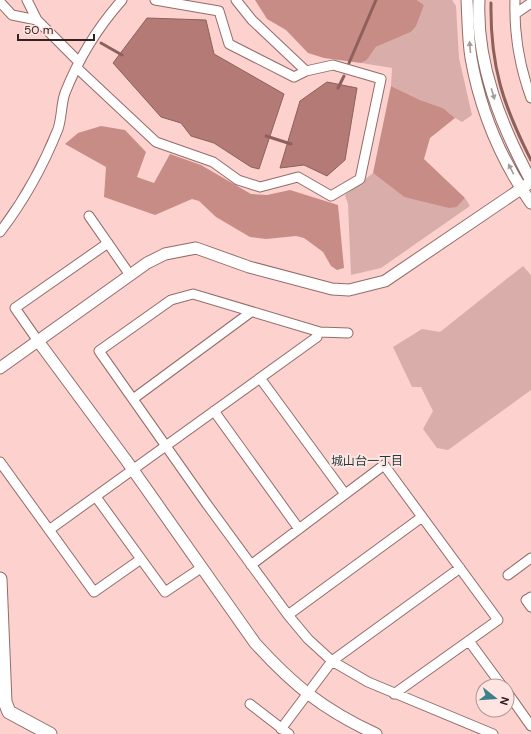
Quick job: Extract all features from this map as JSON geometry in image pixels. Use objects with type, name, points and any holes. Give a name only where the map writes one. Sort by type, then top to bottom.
[{"type":"main road","points":[[0,580],[5,702],[4,712],[50,734]]},
{"type":"street","points":[[27,0],[37,20],[78,65],[156,142],[213,162],[238,180],[260,188],[298,177],[331,196],[360,179],[381,79],[333,65],[306,71],[294,77],[229,44],[219,11],[155,0]]},
{"type":"street","points":[[0,232],[43,161],[58,127],[64,94],[78,65],[109,14],[122,0]]},
{"type":"street","points":[[236,0],[252,20],[306,71]]},
{"type":"street","points":[[467,0],[471,57],[490,130],[521,188],[531,203]]},
{"type":"street","points":[[0,368],[130,275],[165,254],[196,248],[249,267],[332,289],[350,290],[385,281],[531,181],[505,130],[491,90],[481,45],[479,0]]},
{"type":"street","points":[[515,0],[515,14],[523,76],[531,98]]},
{"type":"street","points":[[0,2],[12,15],[37,20]]},
{"type":"street","points":[[515,14],[531,3]]},
{"type":"street","points":[[523,76],[531,71]]},
{"type":"street","points":[[89,216],[130,275]]},
{"type":"street","points":[[108,243],[15,308],[38,342],[133,470],[256,644],[280,671],[307,694],[345,720],[376,734]]},
{"type":"street","points":[[348,333],[320,332],[193,294],[171,300],[99,351],[251,565],[308,639],[332,661],[368,682],[493,734]]},
{"type":"street","points":[[133,399],[251,312]]},
{"type":"street","points":[[49,530],[317,337]]},
{"type":"street","points":[[260,378],[345,494]]},
{"type":"street","points":[[214,411],[299,529]]},
{"type":"street","points":[[0,462],[94,592],[141,559]]},
{"type":"street","points":[[251,565],[384,465],[498,620],[394,694]]},
{"type":"street","points":[[96,497],[165,592],[202,568]]},
{"type":"street","points":[[288,615],[422,517]]},
{"type":"street","points":[[508,575],[531,558]]},
{"type":"street","points":[[250,704],[285,731],[307,694],[332,661],[460,568]]},
{"type":"street","points":[[531,596],[526,600],[531,607]]},
{"type":"street","points":[[469,641],[496,678]]},
{"type":"street","points":[[515,703],[531,726]]},
{"type":"shaded area","points":[[255,0],[417,0],[424,5],[416,26],[411,32],[376,47],[367,60],[361,63],[324,58],[308,53],[286,30],[267,19]]},
{"type":"shaded area","points":[[417,0],[452,0],[456,6],[459,58],[472,115],[462,122],[443,108],[420,100],[391,86],[392,68],[361,63],[367,60],[376,47],[411,32],[424,5]]},
{"type":"shaded area","points":[[147,18],[206,20],[214,54],[284,94],[259,169],[251,167],[214,143],[191,136],[181,123],[161,117],[113,63]]},
{"type":"shaded area","points":[[327,82],[357,88],[345,160],[327,176],[304,165],[280,168],[300,101]]},
{"type":"shaded area","points":[[391,86],[420,100],[443,108],[455,118],[430,138],[424,159],[465,198],[457,207],[449,208],[404,197],[373,173]]},
{"type":"shaded area","points":[[101,126],[125,130],[146,152],[137,177],[154,183],[170,154],[201,165],[251,194],[267,195],[290,190],[338,205],[344,268],[337,270],[331,266],[323,252],[304,238],[296,236],[266,239],[250,237],[216,217],[199,201],[192,199],[155,215],[104,197],[106,167],[65,144],[78,133]]},
{"type":"shaded area","points":[[373,173],[404,197],[457,207],[465,198],[470,206],[381,268],[351,275],[348,204],[345,195]]},
{"type":"shaded area","points":[[523,266],[531,275],[531,390],[448,450],[437,448],[423,429],[433,411],[421,387],[412,387],[393,347],[422,329],[440,332]]},
{"type":"waterway","points":[[349,63],[376,0]]},
{"type":"waterway","points":[[491,3],[493,46],[500,84],[513,121],[531,160]]},
{"type":"waterway","points":[[101,43],[122,55]]},
{"type":"waterway","points":[[338,88],[344,76]]},
{"type":"waterway","points":[[266,136],[291,144]]},
{"type":"district","name":"城山台一丁目","points":[[367,461]]}]
